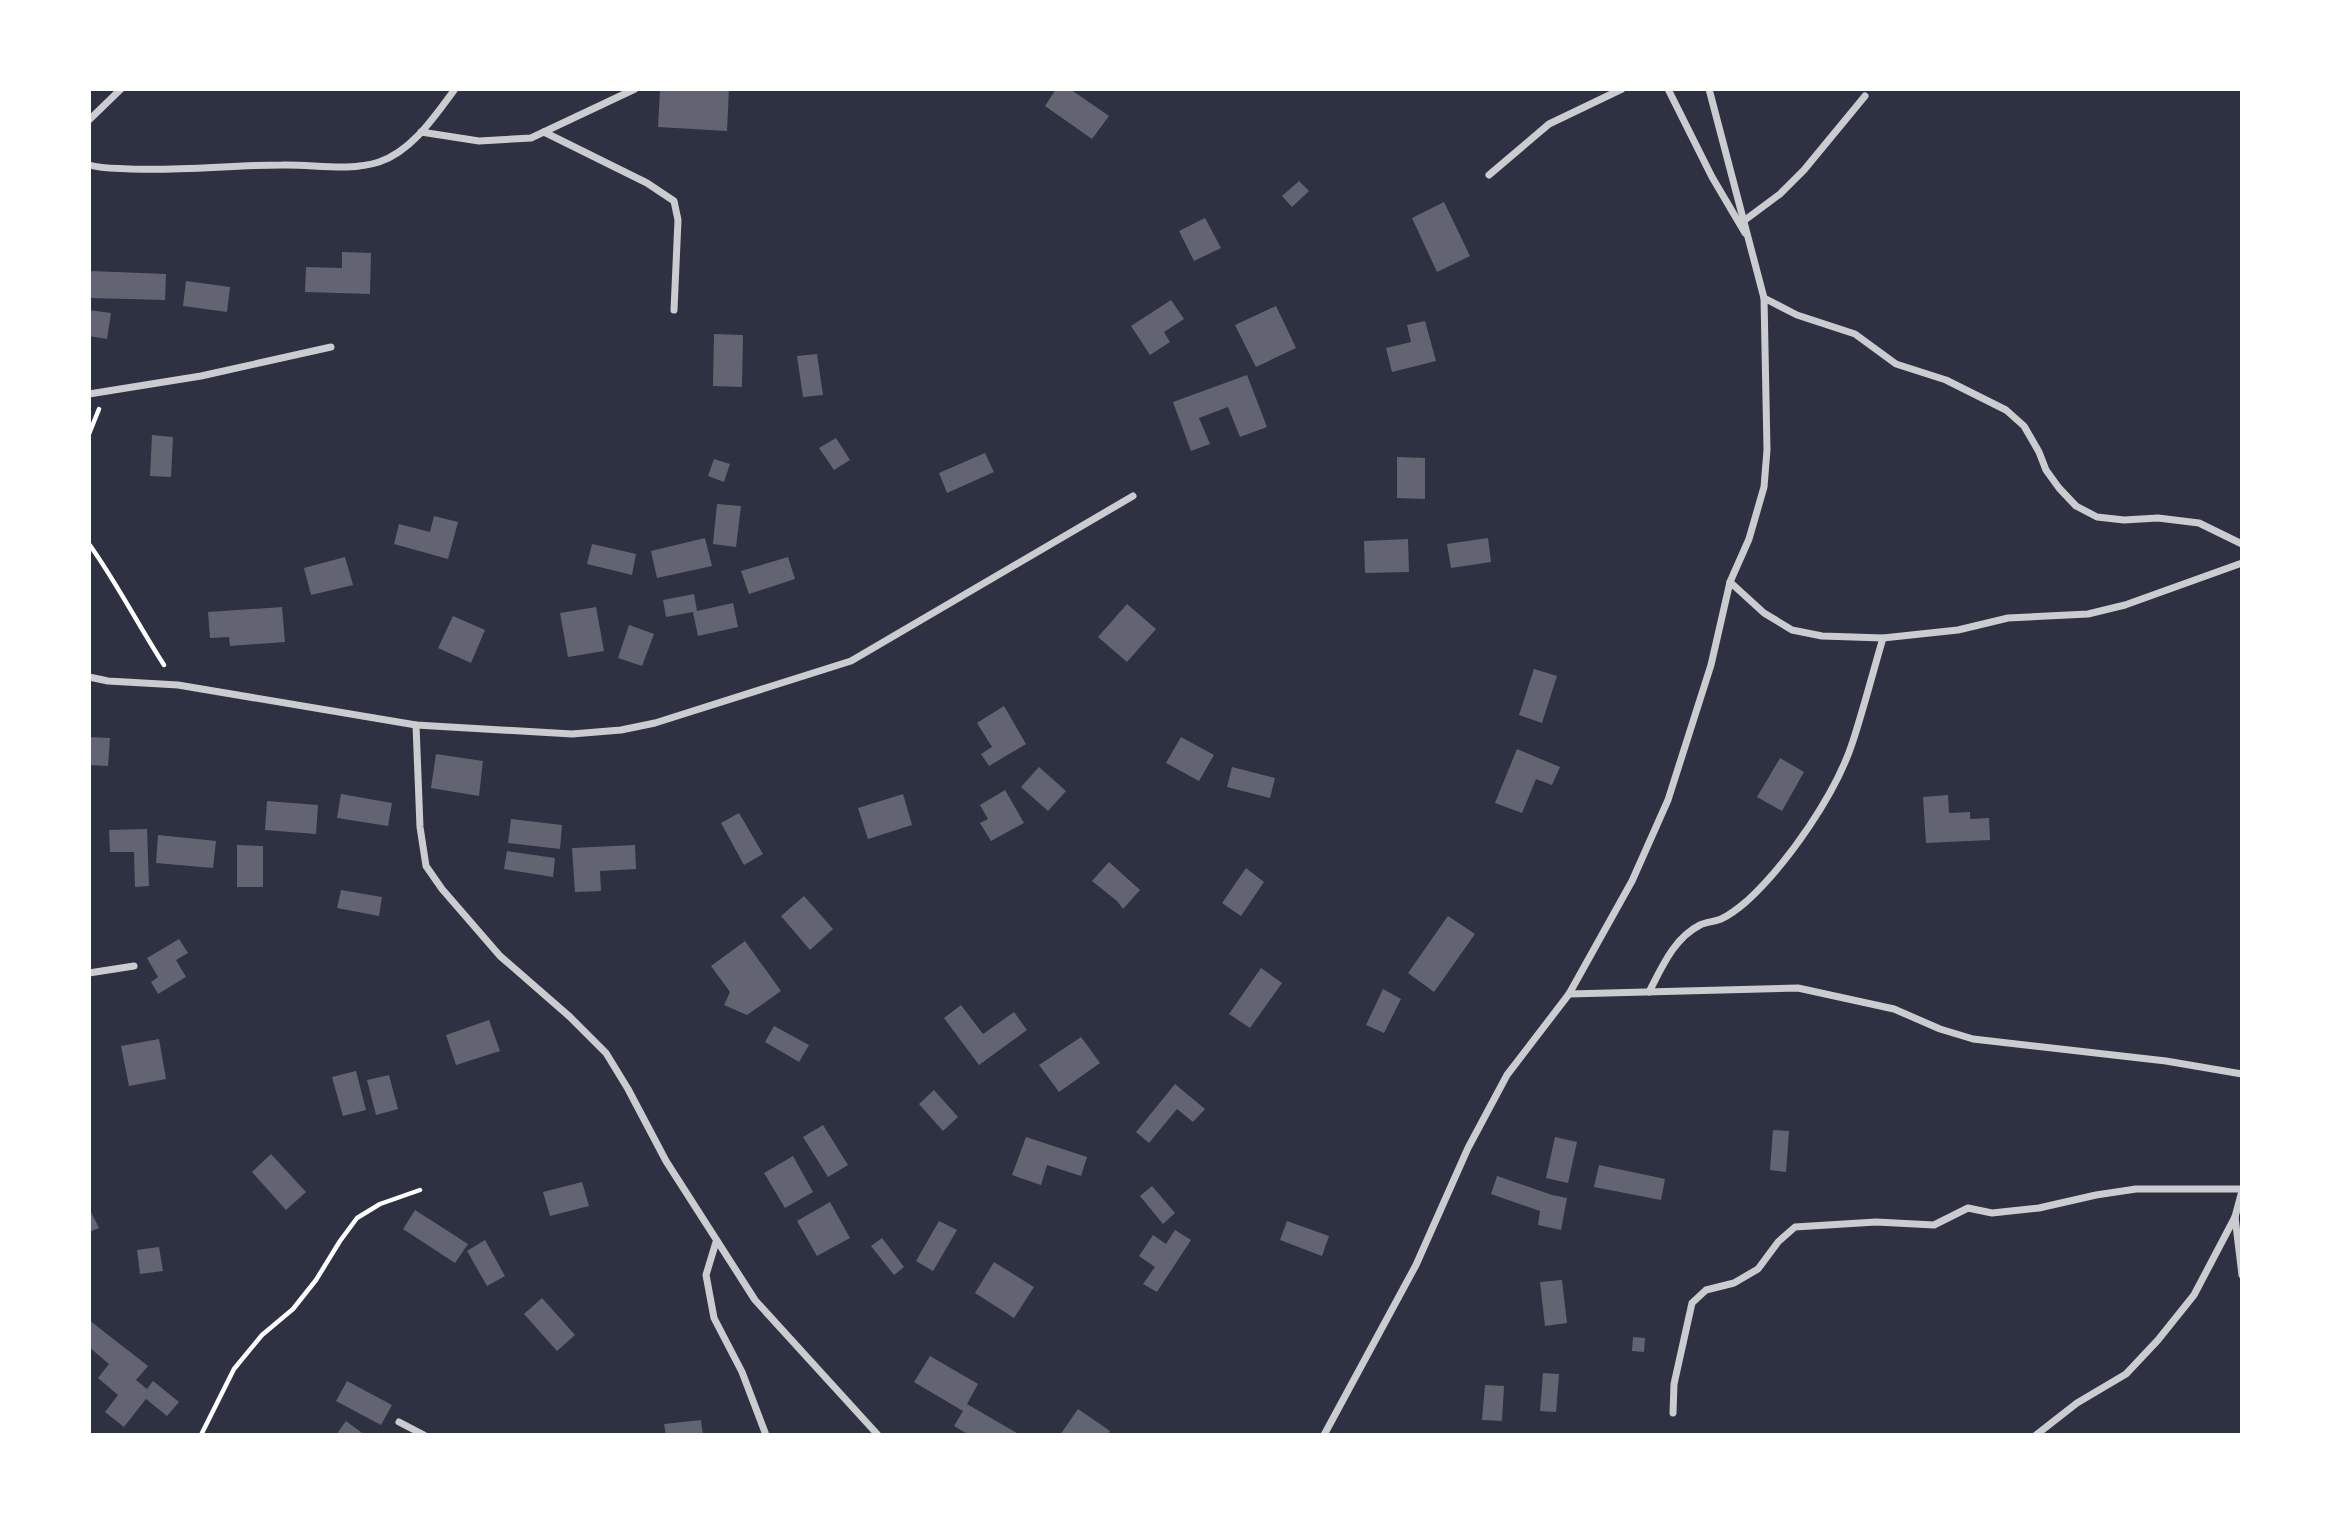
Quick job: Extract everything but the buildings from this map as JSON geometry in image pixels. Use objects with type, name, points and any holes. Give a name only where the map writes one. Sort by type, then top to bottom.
[{"type":"street","points":[[89,120],[121,89]]},
{"type":"street","points":[[89,165],[140,169],[206,169],[282,165],[350,167],[379,162],[412,142],[455,89]]},
{"type":"street","points":[[421,132],[479,141],[531,138],[635,89]]},
{"type":"street","points":[[1489,175],[1549,124],[1622,89]]},
{"type":"street","points":[[1668,89],[1712,177],[1751,242]]},
{"type":"street","points":[[1324,1435],[1416,1265],[1468,1148],[1507,1075],[1569,994],[1632,881],[1668,800],[1712,665],[1730,582],[1749,538],[1764,487],[1767,450],[1764,298],[1709,89]]},
{"type":"street","points":[[1745,220],[1780,194],[1804,170],[1865,96]]},
{"type":"street","points":[[544,132],[647,183],[674,201],[678,220],[674,310]]},
{"type":"street","points":[[1764,298],[1797,315],[1854,334],[1896,364],[1946,380],[2006,410],[2024,426],[2046,470],[2059,488],[2076,506],[2097,517],[2124,520],[2158,518],[2199,523],[2242,544]]},
{"type":"street","points":[[89,394],[201,376],[331,347]]},
{"type":"street","points":[[89,677],[108,681],[178,685],[416,725],[572,734],[655,723],[851,661],[1133,496]]},
{"type":"street","points":[[1730,582],[1764,613],[1792,630],[1822,636],[1883,638],[1958,630],[2008,618],[2088,614],[2125,605],[2242,563]]},
{"type":"street","points":[[1649,992],[1665,960],[1680,940],[1700,925],[1722,919],[1746,902],[1766,881],[1793,848],[1834,787],[1853,743],[1883,638]]},
{"type":"street","points":[[416,725],[420,827],[426,866],[442,890],[500,956],[570,1017],[606,1053],[666,1161],[755,1300],[878,1435]]},
{"type":"street","points":[[89,973],[134,966]]},
{"type":"street","points":[[1569,994],[1798,988],[1894,1009],[1940,1029],[1973,1039],[2166,1061],[2242,1074]]},
{"type":"street","points":[[1673,1413],[1674,1384],[1692,1303],[1706,1290],[1734,1283],[1758,1269],[1778,1242],[1795,1227],[1876,1222],[1934,1225],[1968,1208],[1992,1213],[2039,1208],[2136,1189],[2242,1190],[2235,1217],[2194,1295],[2158,1340],[2126,1374],[2077,1403],[2036,1435]]},
{"type":"street","points":[[2235,1217],[2242,1275]]},
{"type":"street","points":[[716,1242],[706,1275],[713,1318],[742,1372],[766,1435]]},
{"type":"street","points":[[399,1422],[424,1435]]},
{"type":"path","points":[[89,544],[178,685]]},
{"type":"path","points":[[201,1435],[234,1369],[262,1335],[293,1309],[316,1280],[357,1218],[380,1204],[420,1190]]}]
